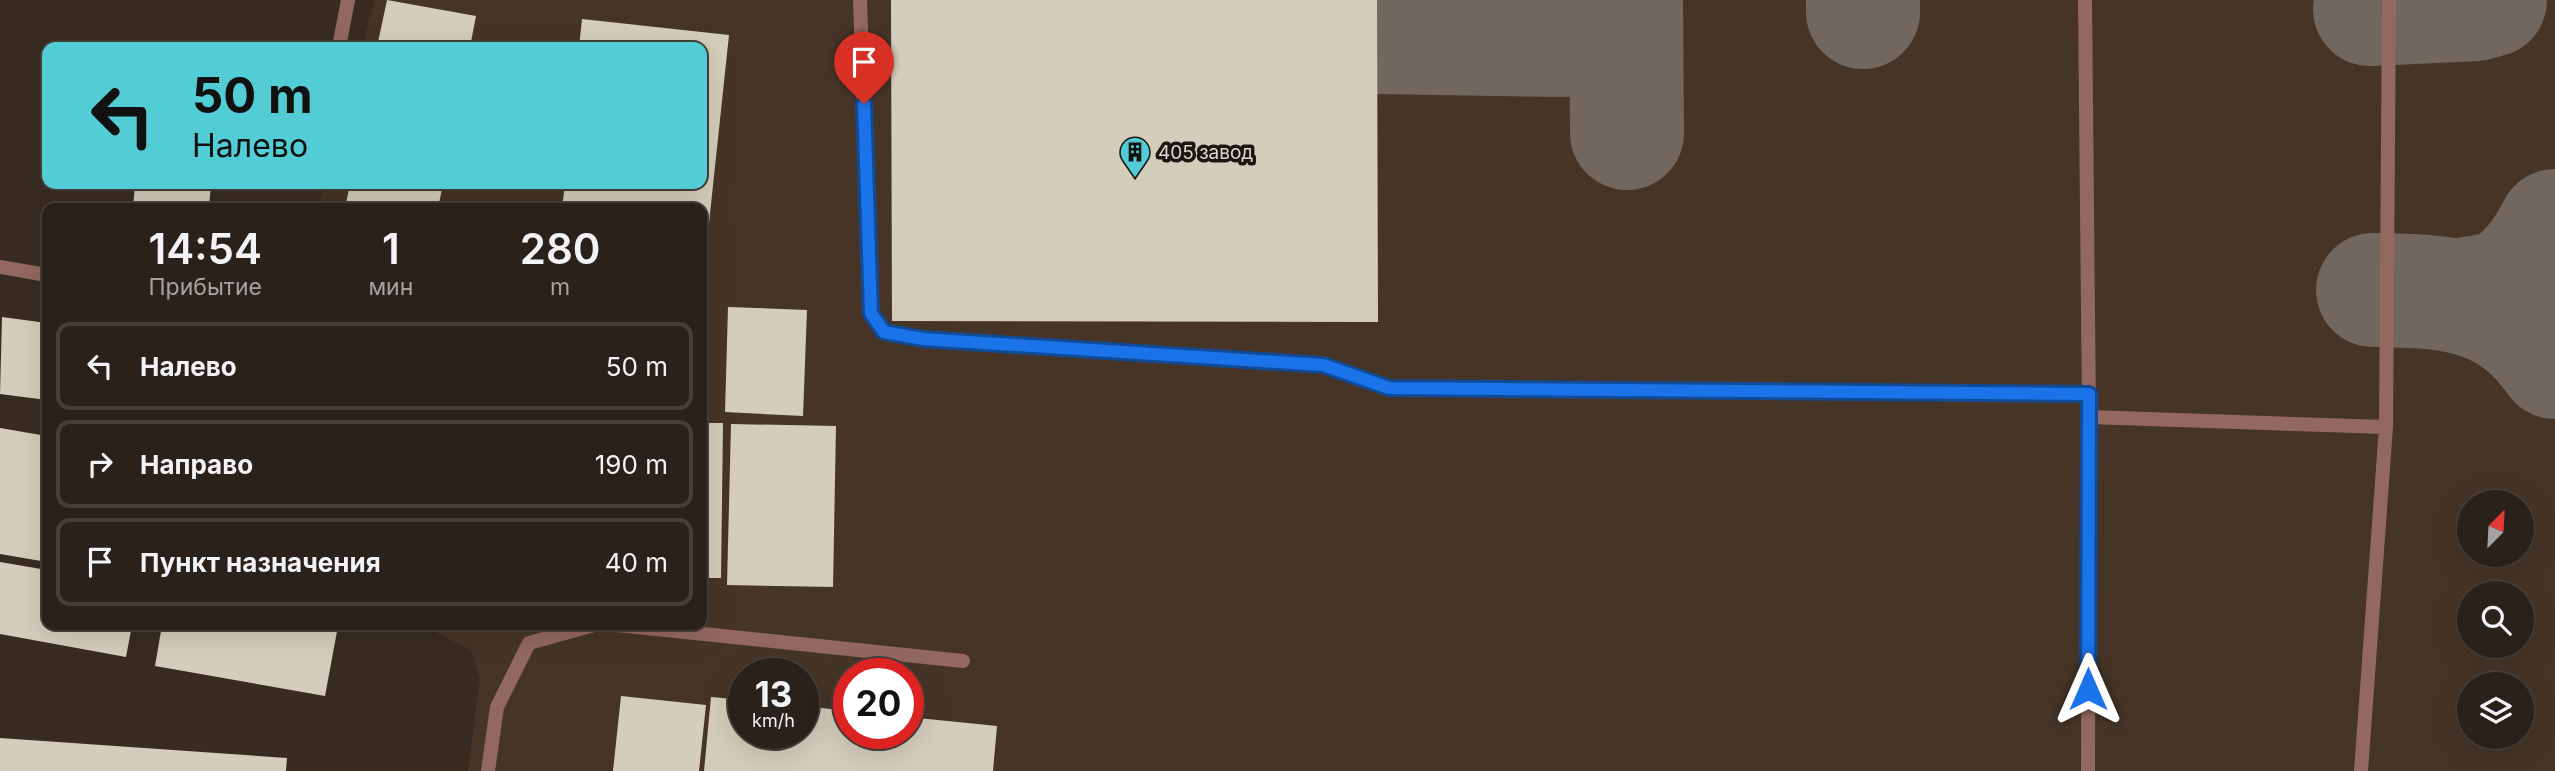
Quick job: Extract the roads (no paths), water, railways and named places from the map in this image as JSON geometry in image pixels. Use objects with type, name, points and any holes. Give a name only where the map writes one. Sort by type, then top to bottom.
[{"type":"lane","points":[[340,42],[348,0]]},
{"type":"lane","points":[[860,0],[871,313],[884,332],[923,339],[1323,365],[1389,388],[2089,394]]},
{"type":"lane","points":[[2085,0],[2089,394],[2088,771]]},
{"type":"lane","points":[[2361,771],[2386,427],[2389,0]]},
{"type":"lane","points":[[0,267],[42,274]]},
{"type":"lane","points":[[2089,417],[2386,427]]},
{"type":"lane","points":[[488,771],[497,707],[529,643],[576,630]]},
{"type":"lane","points":[[665,630],[963,661]]},
{"type":"place","name":"405 завод","points":[[1135,179]]}]
